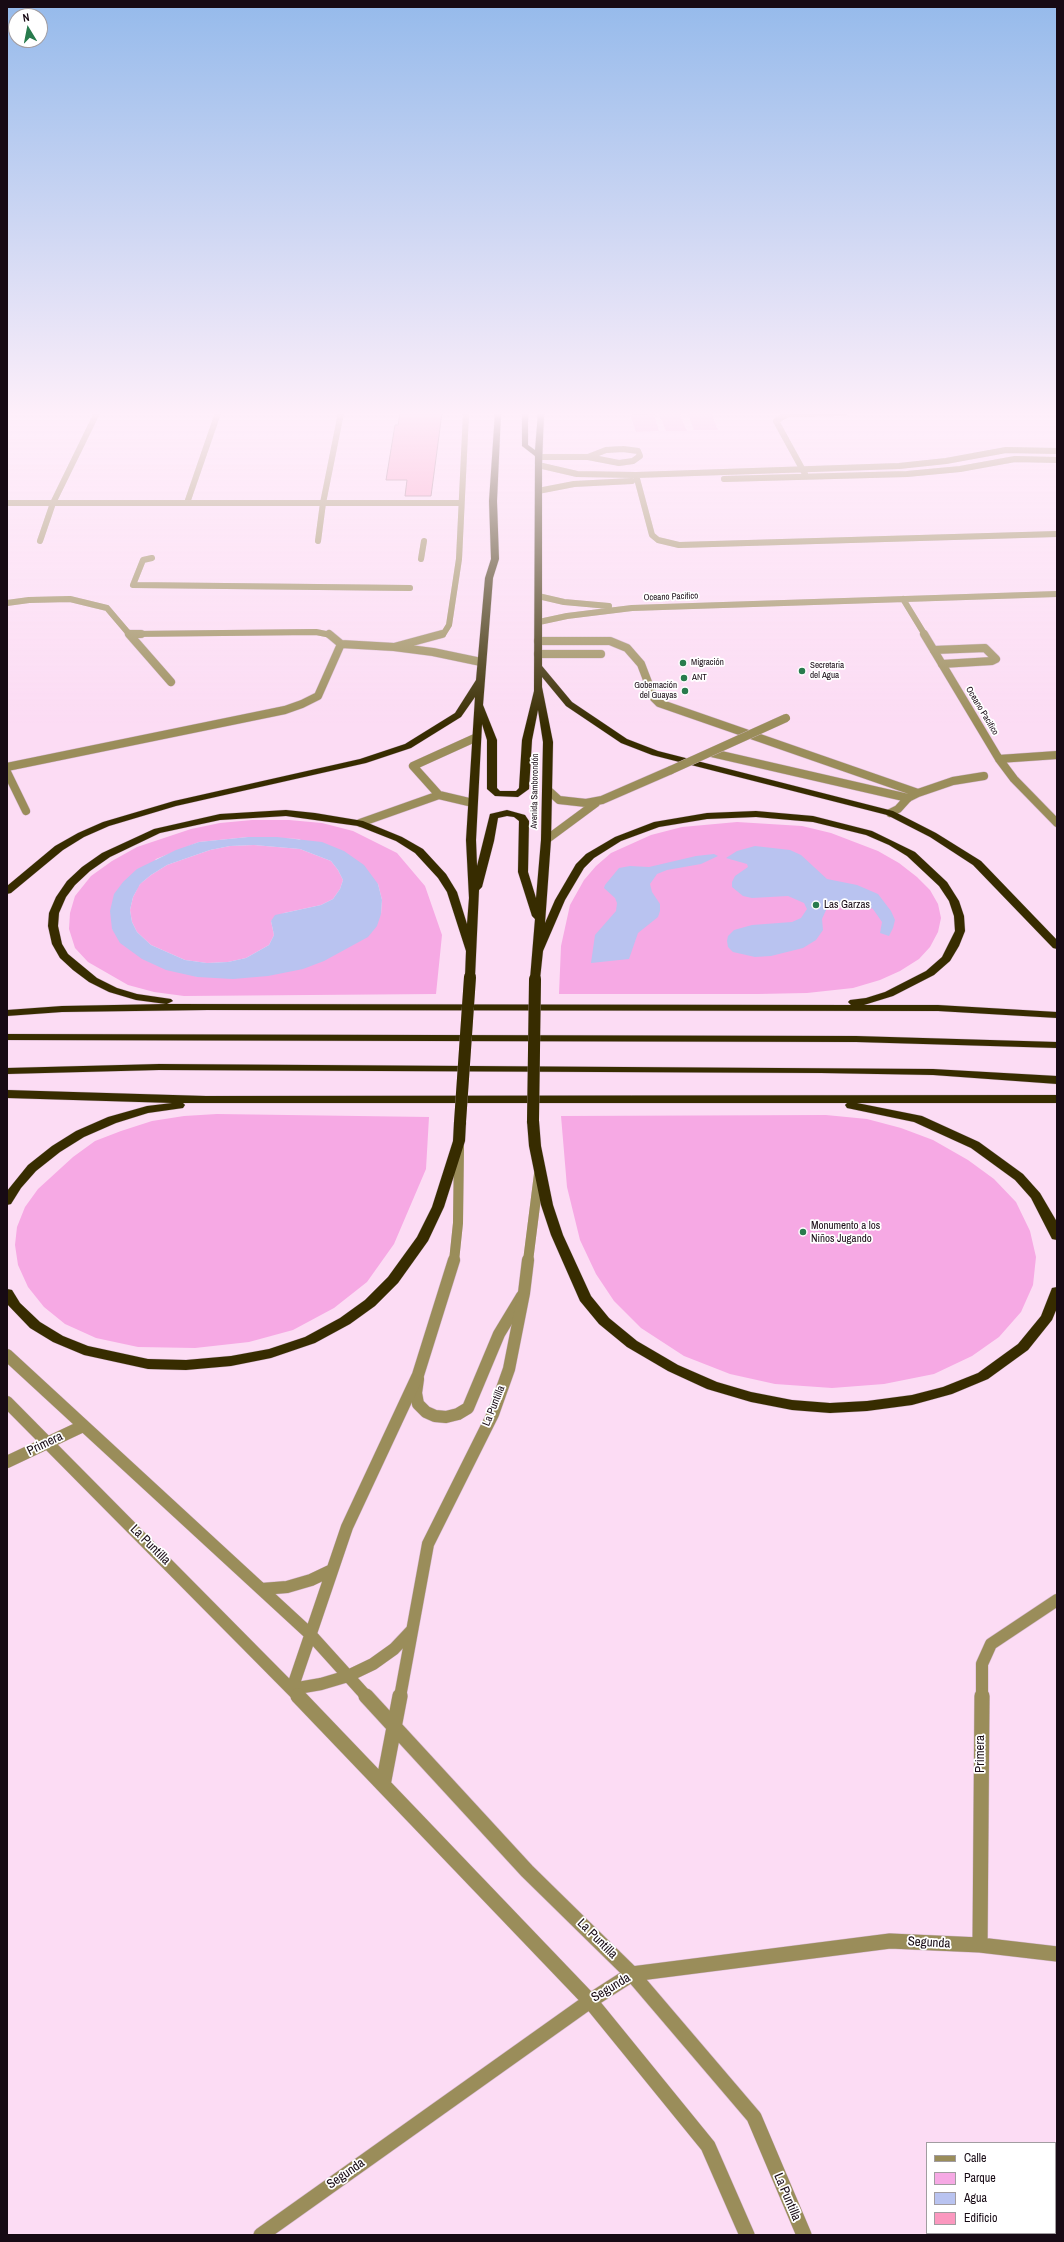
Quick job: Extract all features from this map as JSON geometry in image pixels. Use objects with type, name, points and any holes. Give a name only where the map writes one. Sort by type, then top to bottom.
[{"type":"highway","points":[[7,1293],[15,1306],[35,1325],[58,1339],[84,1350],[114,1358],[148,1364],[186,1365],[231,1361],[271,1353],[310,1340],[345,1321],[370,1303],[393,1280],[423,1238],[438,1207],[459,1141],[474,898],[471,840],[473,803],[481,667],[489,578],[495,559],[494,518]]},
{"type":"highway","name":"Avenida Samborondón","points":[[538,518],[538,687],[548,742],[548,790],[546,840],[538,921],[538,950],[535,979],[534,1146],[557,1235],[570,1268],[585,1298],[604,1321],[632,1344],[673,1368],[712,1386],[751,1397],[792,1405],[830,1408],[867,1406],[912,1400],[947,1391],[983,1376],[1023,1347],[1047,1317],[1057,1291]]},
{"type":"highway","points":[[538,666],[569,704],[624,741],[662,754],[890,812],[934,835],[977,863],[1057,946]]},
{"type":"highway","points":[[7,891],[59,848],[81,835],[106,824],[174,804],[362,761],[408,746],[443,726],[458,715],[471,696],[481,667]]},
{"type":"highway","points":[[479,703],[492,740],[492,789],[498,794],[518,794],[524,789],[527,740],[538,687]]},
{"type":"highway","points":[[208,1007],[136,997],[94,980],[77,968],[64,956],[57,944],[53,926],[54,913],[61,897],[86,869],[128,843],[157,831],[226,816],[286,813],[360,823],[399,839],[419,851],[433,864],[452,892],[470,949]]},
{"type":"highway","points":[[474,898],[489,841],[493,816],[499,814],[516,814],[522,817],[524,822],[523,872],[538,921]]},
{"type":"highway","points":[[538,950],[569,881],[580,866],[590,856],[618,839],[637,831],[679,820],[707,816],[756,814],[785,815],[841,825],[869,833],[912,854],[943,884],[954,901],[959,916],[960,930],[946,959],[930,973],[911,984],[867,1000],[771,1008]]},
{"type":"highway","points":[[7,1013],[62,1009],[208,1007],[946,1008],[1057,1015]]},
{"type":"highway","points":[[7,1037],[856,1039],[1057,1045]]},
{"type":"highway","points":[[7,1071],[159,1067],[820,1070],[933,1072],[1057,1080]]},
{"type":"highway","points":[[7,1094],[206,1100],[800,1101],[951,1098],[1057,1099]]},
{"type":"highway","points":[[7,1201],[16,1186],[32,1168],[56,1149],[80,1134],[112,1120],[147,1110],[206,1100]]},
{"type":"highway","points":[[800,1101],[855,1106],[918,1119],[975,1145],[1019,1177],[1036,1196],[1048,1216],[1057,1236]]},
{"type":"street","points":[[40,541],[48,518]]},
{"type":"street","points":[[318,541],[321,518]]},
{"type":"street","points":[[394,647],[436,637],[444,633],[449,625],[455,597],[461,518]]},
{"type":"street","points":[[648,518],[652,535],[658,540],[679,545],[1057,534]]},
{"type":"street","points":[[421,559],[424,541]]},
{"type":"street","points":[[152,558],[143,560],[133,586],[410,588]]},
{"type":"street","name":"Oceano Pacifico","points":[[539,622],[567,616],[632,608],[1057,594]]},
{"type":"street","name":"Oceano Pacifico","points":[[538,596],[564,602],[632,608]]},
{"type":"street","points":[[7,603],[56,598],[82,601],[107,608],[171,682]]},
{"type":"street","name":"Oceano Pacifico","points":[[903,599],[999,759],[1014,778],[1057,823]]},
{"type":"street","points":[[130,634],[316,632],[330,634],[341,644],[394,647],[449,654],[481,667]]},
{"type":"street","points":[[538,641],[610,641],[627,648],[636,656],[654,698],[660,703],[918,793]]},
{"type":"street","points":[[7,768],[284,710],[302,704],[318,696],[341,644]]},
{"type":"street","points":[[934,650],[986,648],[990,650],[996,659],[992,661],[942,664]]},
{"type":"street","points":[[538,654],[601,654]]},
{"type":"street","points":[[546,840],[602,800],[712,753],[786,718]]},
{"type":"street","points":[[439,795],[413,766],[477,737]]},
{"type":"street","points":[[712,753],[876,789],[908,798]]},
{"type":"street","points":[[999,759],[1057,755]]},
{"type":"street","points":[[7,772],[26,812]]},
{"type":"street","points":[[890,812],[898,809],[908,798],[918,793],[954,781],[984,776]]},
{"type":"street","points":[[548,790],[559,800],[576,804],[602,800]]},
{"type":"street","points":[[360,823],[439,795],[473,803]]},
{"type":"street","points":[[412,1632],[383,1656],[348,1676],[321,1684],[292,1689],[347,1527],[418,1375],[455,1257],[458,1224],[459,1141]]},
{"type":"street","name":"La Puntilla","points":[[383,1785],[428,1544],[493,1414],[508,1369],[524,1293],[539,1169]]},
{"type":"street","points":[[418,1375],[416,1393],[418,1404],[426,1412],[435,1416],[446,1417],[458,1414],[468,1408],[499,1334],[524,1293]]},
{"type":"street","name":"La Puntilla","points":[[7,1355],[311,1635],[527,1871],[632,1974],[754,2117],[804,2235]]},
{"type":"street","name":"La Puntilla","points":[[7,1402],[49,1442],[292,1689],[590,2001],[708,2146],[747,2235]]},
{"type":"street","name":"Primera","points":[[7,1462],[83,1426]]},
{"type":"street","points":[[262,1590],[287,1587],[311,1580],[332,1570]]},
{"type":"street","name":"Primera","points":[[980,1945],[982,1664],[991,1644],[1057,1600]]},
{"type":"street","name":"Segunda","points":[[261,2235],[590,2001],[632,1974],[890,1941],[980,1945],[1057,1954]]},
{"type":"green space","points":[[252,820],[289,820],[322,823],[353,831],[397,853],[425,886],[442,935],[436,994],[184,996],[154,992],[128,985],[88,962],[75,948],[69,929],[70,913],[75,896],[91,876],[112,861],[137,847],[191,829],[220,823]],"holes":[[[248,837],[299,839],[378,884],[382,900],[381,914],[197,977],[112,929],[156,859],[199,842]]]},
{"type":"green space","points":[[737,822],[802,826],[831,833],[878,851],[899,863],[917,877],[930,890],[938,904],[941,918],[938,932],[930,947],[919,959],[900,971],[880,980],[853,988],[807,993],[758,994],[559,994],[561,946],[570,905],[584,880],[596,866],[611,853],[651,835],[682,827]]},
{"type":"green space","points":[[254,845],[300,849],[331,861],[343,880],[340,889],[333,899],[321,905],[284,913],[271,921],[274,935],[269,945],[246,958],[228,962],[207,963],[185,960],[151,945],[137,932],[132,922],[130,910],[133,897],[140,884],[151,875],[167,865],[210,850],[230,846]]},
{"type":"green space","points":[[217,1114],[429,1117],[426,1169],[394,1244],[367,1282],[334,1308],[293,1330],[249,1342],[195,1348],[138,1347],[96,1338],[65,1324],[44,1307],[28,1287],[18,1265],[15,1245],[17,1227],[25,1207],[38,1189],[73,1157],[95,1141],[152,1121],[184,1116]]},
{"type":"green space","points":[[826,1115],[867,1119],[901,1128],[933,1140],[968,1160],[994,1179],[1016,1202],[1030,1231],[1036,1257],[1033,1285],[1021,1312],[999,1337],[972,1356],[934,1374],[884,1384],[832,1388],[775,1384],[730,1374],[684,1356],[641,1328],[614,1301],[596,1274],[580,1240],[567,1187],[561,1116]]},
{"type":"water","points":[[248,837],[277,837],[322,842],[344,851],[364,865],[378,884],[382,900],[381,914],[377,926],[368,937],[324,961],[303,969],[268,976],[233,979],[197,977],[166,970],[142,959],[120,943],[112,929],[110,911],[114,894],[123,882],[137,869],[176,850],[199,842]],"holes":[[[254,845],[300,849],[331,861],[343,880],[340,889],[333,899],[321,905],[275,915],[271,921],[274,935],[269,945],[246,958],[228,962],[207,963],[185,960],[151,945],[137,932],[132,922],[130,910],[133,897],[140,884],[167,865],[210,850],[230,846]]]},
{"type":"water","points":[[755,846],[790,850],[801,855],[827,879],[857,885],[878,894],[891,911],[895,920],[889,936],[880,933],[882,922],[873,909],[863,904],[838,905],[827,908],[822,919],[823,930],[816,940],[803,948],[771,956],[755,957],[733,952],[728,947],[727,941],[728,936],[734,930],[752,925],[792,922],[801,918],[807,909],[804,903],[788,896],[752,898],[743,896],[732,887],[732,882],[735,876],[748,867],[747,864],[726,858],[737,851]]},
{"type":"water","points":[[714,854],[718,856],[701,864],[667,870],[657,874],[650,884],[652,892],[660,904],[660,911],[658,917],[638,933],[629,959],[591,963],[595,935],[616,911],[617,903],[615,898],[604,888],[619,868],[630,866],[649,867],[696,856]]},
{"type":"place","name":"Migración","points":[[683,663]]},
{"type":"place","name":"Secretaria del Agua","points":[[802,671]]},
{"type":"place","name":"ANT","points":[[684,678]]},
{"type":"place","name":"Gobernación del Guayas","points":[[685,691]]},
{"type":"place","name":"Las Garzas","points":[[816,905]]},
{"type":"place","name":"Monumento a los Niños Jugando","points":[[803,1232]]}]
